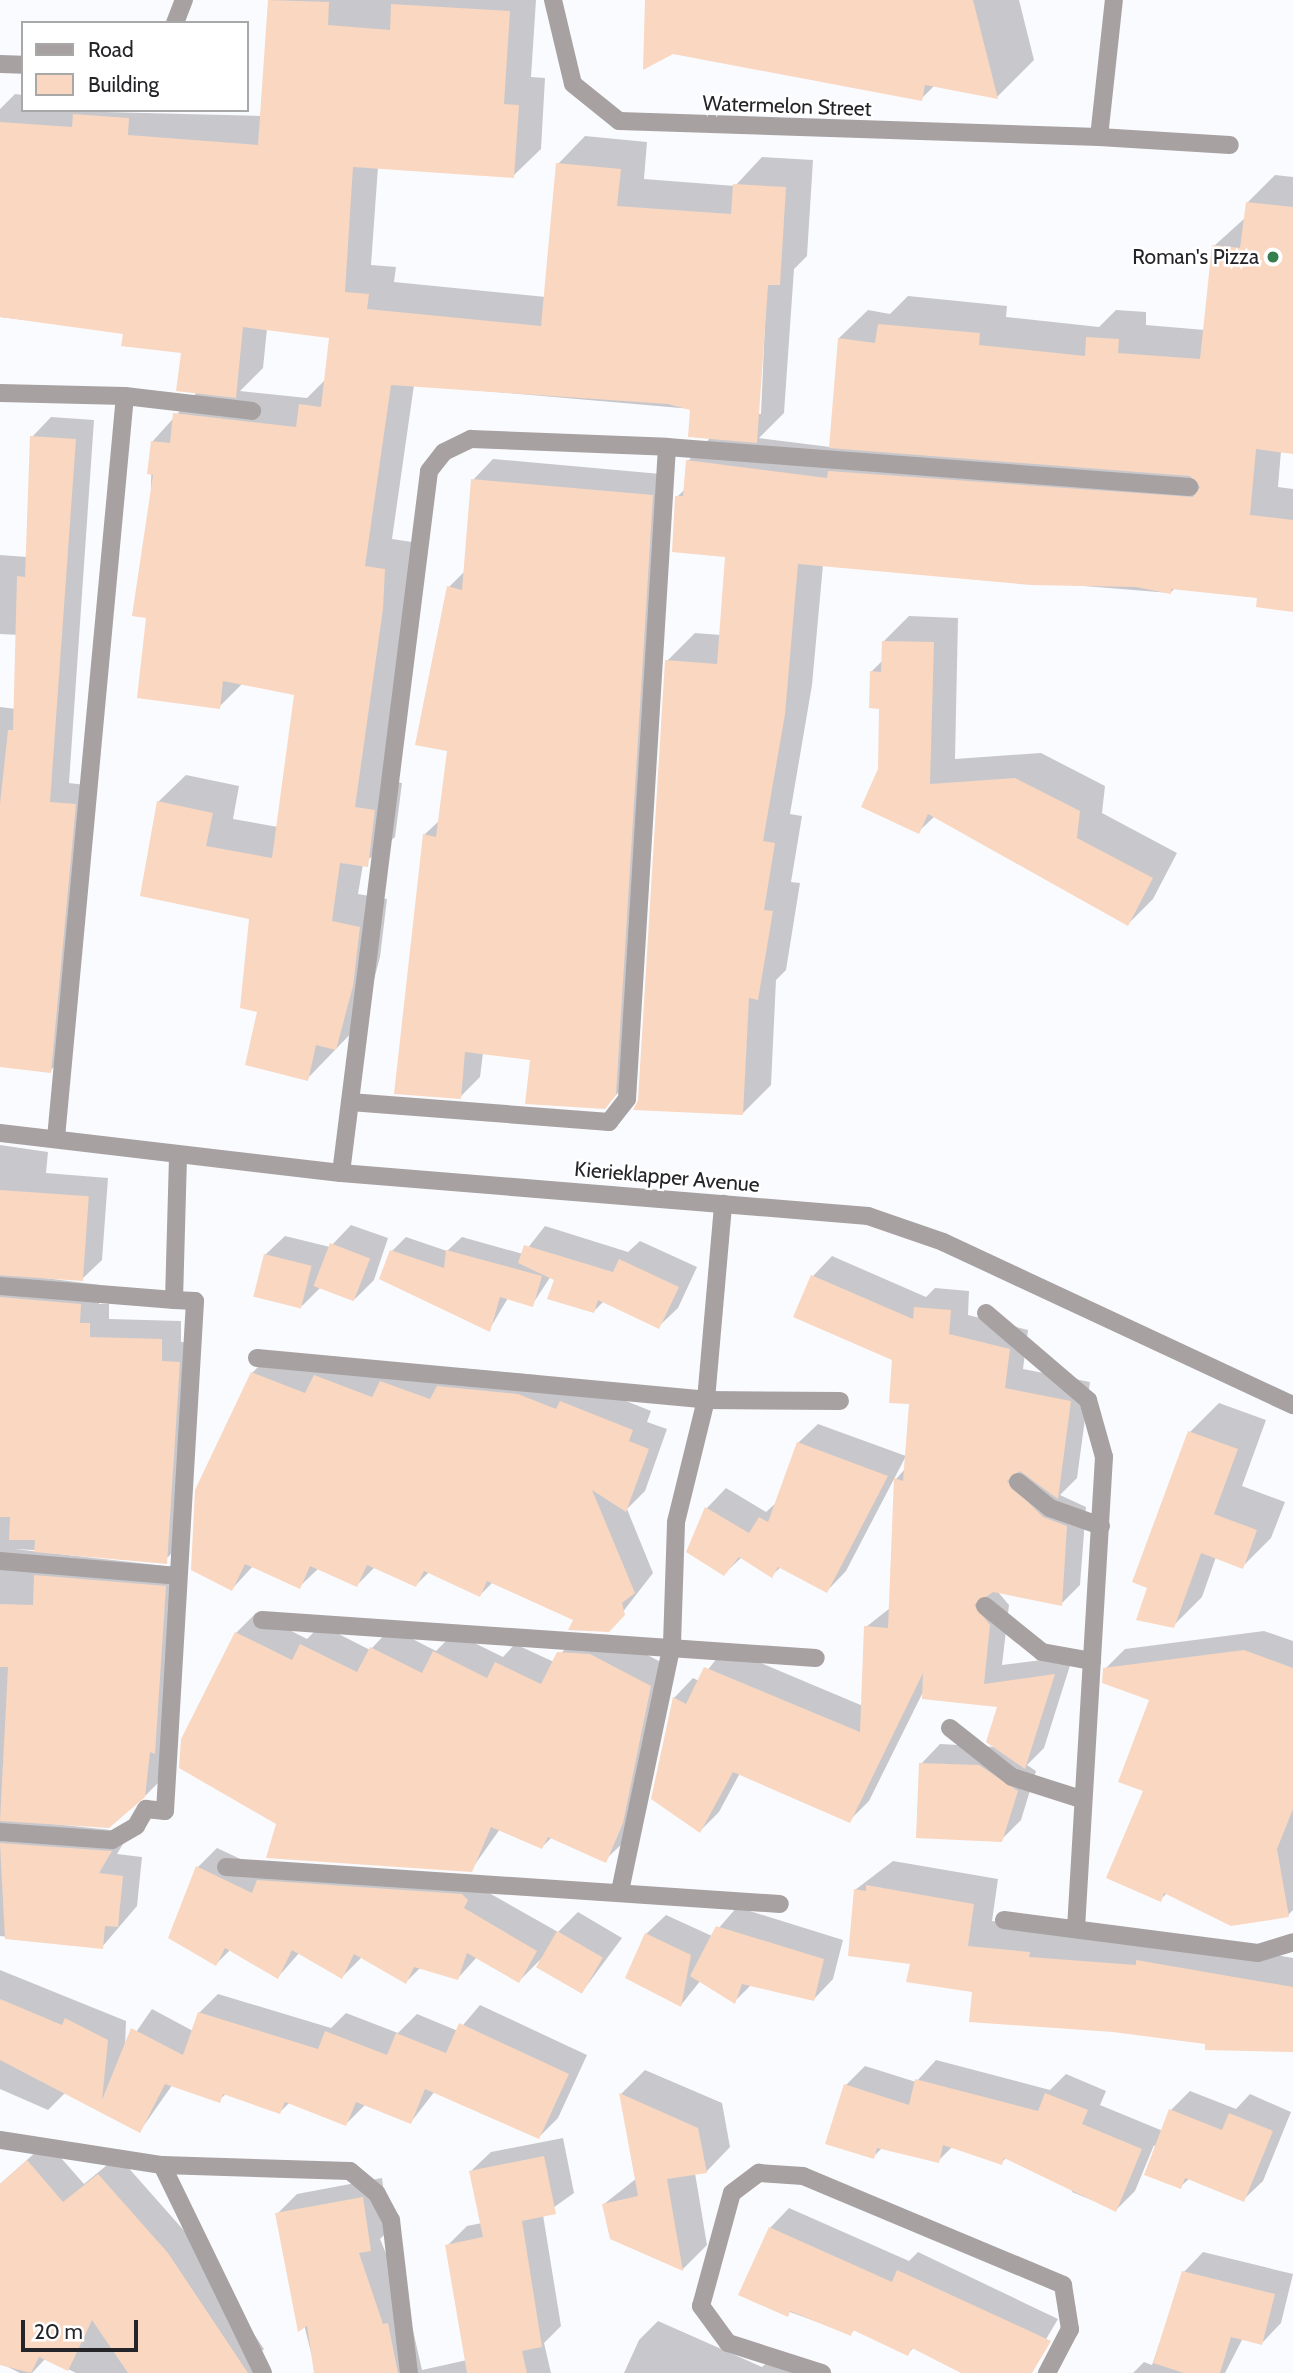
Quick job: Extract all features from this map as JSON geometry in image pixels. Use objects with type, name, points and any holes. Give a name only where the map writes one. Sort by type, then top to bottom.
[{"type":"street","points":[[177,21],[184,0]]},
{"type":"street","name":"Watermelon Street","points":[[553,0],[573,84],[619,121],[1230,145]]},
{"type":"street","points":[[1099,138],[1114,0]]},
{"type":"street","points":[[0,64],[21,65]]},
{"type":"street","points":[[0,393],[125,396],[253,411]]},
{"type":"street","points":[[56,1138],[125,396]]},
{"type":"street","points":[[341,1173],[430,467],[471,439],[667,447],[1189,487]]},
{"type":"street","points":[[350,1102],[609,1122],[627,1099],[667,447]]},
{"type":"street","name":"Kierieklapper Avenue","points":[[0,1133],[341,1173],[723,1204],[897,1223],[1293,1405]]},
{"type":"street","points":[[174,1300],[178,1155]]},
{"type":"street","points":[[620,1891],[672,1644],[676,1522],[706,1400],[723,1204]]},
{"type":"street","points":[[0,1286],[195,1301],[165,1811],[146,1809],[136,1826],[112,1840],[0,1832]]},
{"type":"street","points":[[986,1313],[1088,1400],[1104,1457],[1081,1799],[1076,1926]]},
{"type":"street","points":[[257,1357],[706,1400],[840,1401]]},
{"type":"street","points":[[1018,1482],[1050,1508],[1101,1526]]},
{"type":"street","points":[[0,1561],[177,1576]]},
{"type":"street","points":[[985,1606],[1042,1652],[1092,1661]]},
{"type":"street","points":[[262,1620],[672,1644],[816,1658]]},
{"type":"street","points":[[950,1728],[1013,1777],[1081,1799]]},
{"type":"street","points":[[226,1867],[620,1891],[780,1904]]},
{"type":"street","points":[[1004,1920],[1076,1926],[1258,1953],[1293,1942]]},
{"type":"street","points":[[0,2140],[162,2165],[336,2168],[363,2180],[391,2221],[409,2373]]},
{"type":"street","points":[[162,2165],[263,2373]]},
{"type":"street","points":[[822,2373],[728,2343],[701,2306],[732,2193],[759,2173],[803,2176],[1063,2285],[1070,2329],[1047,2373]]},
{"type":"building","points":[[268,0],[329,2],[328,25],[390,30],[391,4],[510,11],[504,104],[519,105],[514,178],[353,167],[345,292],[369,294],[367,309],[541,326],[556,163],[621,169],[617,206],[731,214],[733,184],[786,187],[780,285],[768,285],[757,443],[688,437],[690,410],[668,404],[391,385],[365,566],[385,569],[383,609],[355,807],[375,810],[368,867],[340,863],[332,921],[360,927],[353,986],[336,1050],[316,1045],[308,1081],[245,1065],[257,1012],[240,1008],[249,919],[140,896],[157,801],[213,813],[206,846],[272,858],[294,695],[223,681],[220,709],[137,698],[146,618],[132,616],[153,475],[147,474],[151,441],[170,443],[173,413],[296,427],[299,404],[321,407],[329,338],[243,327],[236,398],[176,391],[181,353],[121,346],[123,334],[0,317],[0,122],[72,127],[73,114],[129,118],[128,135],[258,145]]},
{"type":"building","points":[[645,0],[973,0],[998,99],[925,85],[922,101],[673,54],[643,70]]},
{"type":"building","points":[[1246,202],[1293,207],[1293,454],[1256,449],[1250,515],[1293,520],[1293,612],[1256,607],[1257,598],[1171,589],[1171,594],[1136,587],[1031,585],[798,564],[785,714],[763,841],[775,843],[764,910],[773,911],[758,1000],[749,998],[743,1115],[633,1110],[638,1100],[665,660],[717,664],[725,557],[672,552],[675,496],[683,496],[686,460],[827,478],[828,471],[1193,497],[1200,487],[1190,476],[829,448],[838,338],[875,343],[878,324],[980,333],[979,345],[1085,356],[1086,337],[1119,339],[1118,353],[1200,359],[1212,245],[1240,248]]},
{"type":"building","points":[[30,436],[76,439],[50,802],[76,804],[51,1073],[0,1067],[0,804],[8,730],[13,730],[17,576],[25,577]]},
{"type":"building","points":[[471,479],[653,495],[616,1095],[605,1109],[525,1104],[530,1060],[465,1052],[461,1099],[394,1094],[423,834],[436,837],[447,751],[415,745],[447,586],[462,590]]},
{"type":"building","points":[[882,641],[934,642],[930,784],[1015,778],[1080,811],[1077,838],[1153,878],[1128,926],[928,814],[919,834],[861,807],[878,769],[879,709],[869,708],[870,671],[881,672]]},
{"type":"building","points":[[0,1190],[89,1196],[83,1281],[0,1275]]},
{"type":"building","points":[[330,1243],[370,1258],[354,1301],[314,1286]]},
{"type":"building","points":[[524,1245],[613,1272],[619,1259],[679,1287],[659,1329],[598,1300],[594,1313],[547,1299],[554,1280],[518,1263]]},
{"type":"building","points":[[390,1250],[444,1268],[446,1250],[542,1276],[533,1307],[500,1297],[490,1332],[379,1279]]},
{"type":"building","points":[[264,1254],[312,1266],[301,1309],[253,1297]]},
{"type":"building","points":[[811,1275],[913,1319],[914,1307],[951,1310],[949,1334],[1010,1349],[1005,1388],[1071,1401],[1058,1499],[1020,1471],[1007,1481],[1043,1517],[1067,1526],[1062,1606],[993,1592],[974,1605],[990,1625],[984,1684],[1055,1674],[1025,1769],[986,1742],[997,1707],[922,1699],[923,1673],[850,1823],[733,1772],[700,1833],[651,1799],[673,1697],[686,1704],[704,1667],[860,1732],[864,1626],[888,1628],[894,1478],[903,1481],[909,1404],[889,1403],[892,1360],[793,1317]]},
{"type":"building","points":[[0,1297],[81,1304],[80,1323],[90,1323],[90,1337],[162,1339],[162,1361],[180,1362],[167,1564],[34,1552],[35,1540],[9,1540],[10,1517],[0,1517]]},
{"type":"building","points":[[251,1372],[305,1393],[314,1375],[372,1397],[380,1381],[430,1399],[437,1386],[518,1394],[556,1409],[560,1401],[633,1430],[629,1441],[649,1449],[626,1512],[592,1490],[635,1593],[622,1603],[625,1615],[609,1632],[568,1630],[573,1620],[487,1581],[480,1597],[424,1571],[416,1587],[367,1565],[357,1587],[310,1566],[300,1589],[245,1564],[232,1591],[191,1570],[195,1490]]},
{"type":"building","points":[[1188,1431],[1238,1449],[1214,1514],[1257,1530],[1243,1569],[1201,1553],[1174,1628],[1136,1620],[1147,1588],[1132,1582]]},
{"type":"building","points":[[797,1442],[888,1476],[827,1593],[778,1567],[772,1578],[739,1557],[724,1576],[686,1552],[705,1507],[749,1533],[759,1517],[768,1522]]},
{"type":"building","points":[[34,1575],[166,1586],[155,1754],[150,1752],[145,1797],[109,1828],[0,1821],[8,1667],[0,1667],[0,1604],[33,1605]]},
{"type":"building","points":[[235,1632],[292,1660],[300,1644],[357,1672],[370,1647],[422,1673],[433,1651],[487,1678],[495,1662],[541,1684],[557,1652],[590,1654],[651,1686],[623,1823],[606,1863],[548,1837],[542,1849],[491,1827],[472,1872],[266,1858],[276,1824],[179,1768],[181,1739]]},
{"type":"building","points":[[1244,1650],[1293,1668],[1293,1809],[1277,1849],[1289,1917],[1231,1926],[1164,1893],[1161,1902],[1106,1878],[1143,1791],[1118,1782],[1149,1700],[1102,1683],[1103,1668]]},
{"type":"building","points":[[919,1763],[979,1765],[1018,1791],[1002,1842],[916,1838]]},
{"type":"building","points":[[0,1843],[112,1851],[99,1873],[123,1876],[118,1927],[105,1926],[103,1949],[5,1939]]},
{"type":"building","points":[[196,1866],[252,1893],[257,1880],[462,1894],[468,1900],[464,1908],[537,1951],[519,1983],[467,1953],[458,1980],[414,1967],[406,1984],[354,1954],[342,1979],[292,1950],[278,1979],[225,1948],[216,1966],[168,1938]]},
{"type":"building","points":[[866,1885],[974,1904],[968,1946],[1030,1952],[1029,1957],[1136,1965],[1136,1960],[1293,1987],[1293,2052],[1205,2050],[1205,2044],[1113,2032],[969,2022],[972,1992],[906,1982],[910,1964],[848,1956],[854,1889],[866,1891]]},
{"type":"building","points":[[716,1926],[824,1959],[814,2001],[742,1984],[735,2004],[690,1976]]},
{"type":"building","points":[[557,1931],[603,1958],[582,1994],[536,1967]]},
{"type":"building","points":[[645,1933],[691,1955],[681,2007],[625,1978]]},
{"type":"building","points":[[0,1999],[62,2025],[65,2018],[108,2040],[102,2100],[131,2028],[183,2055],[198,2012],[318,2049],[325,2031],[387,2055],[396,2033],[446,2053],[459,2023],[569,2074],[539,2139],[425,2089],[411,2124],[356,2102],[346,2126],[285,2102],[280,2114],[223,2094],[220,2103],[165,2084],[140,2133],[0,2060]]},
{"type":"building","points":[[915,2079],[1038,2111],[1045,2093],[1088,2110],[1082,2124],[1142,2149],[1116,2212],[1004,2158],[1002,2165],[943,2145],[939,2163],[877,2148],[874,2159],[825,2144],[844,2084],[909,2105]]},
{"type":"building","points":[[619,2093],[698,2128],[707,2173],[667,2179],[683,2271],[610,2239],[602,2204],[638,2196]]},
{"type":"building","points":[[1169,2109],[1222,2130],[1229,2113],[1273,2131],[1244,2202],[1185,2178],[1181,2189],[1144,2175]]},
{"type":"building","points":[[544,2156],[556,2214],[522,2221],[542,2347],[522,2351],[527,2373],[467,2373],[445,2245],[483,2237],[469,2171]]},
{"type":"building","points":[[27,2160],[63,2202],[98,2174],[168,2253],[248,2373],[128,2373],[92,2320],[68,2371],[39,2357],[31,2373],[0,2365],[0,2184]]},
{"type":"building","points":[[363,2197],[371,2251],[359,2253],[383,2324],[388,2323],[398,2373],[314,2373],[307,2326],[298,2332],[275,2213]]},
{"type":"building","points":[[769,2227],[892,2282],[897,2270],[1051,2341],[1032,2373],[961,2373],[912,2348],[908,2356],[853,2330],[851,2336],[790,2311],[788,2317],[738,2295]]},
{"type":"building","points":[[1182,2271],[1275,2294],[1262,2345],[1231,2337],[1220,2373],[1184,2373],[1153,2363]]},
{"type":"place","name":"Roman's Pizza","points":[[1273,257]]}]
